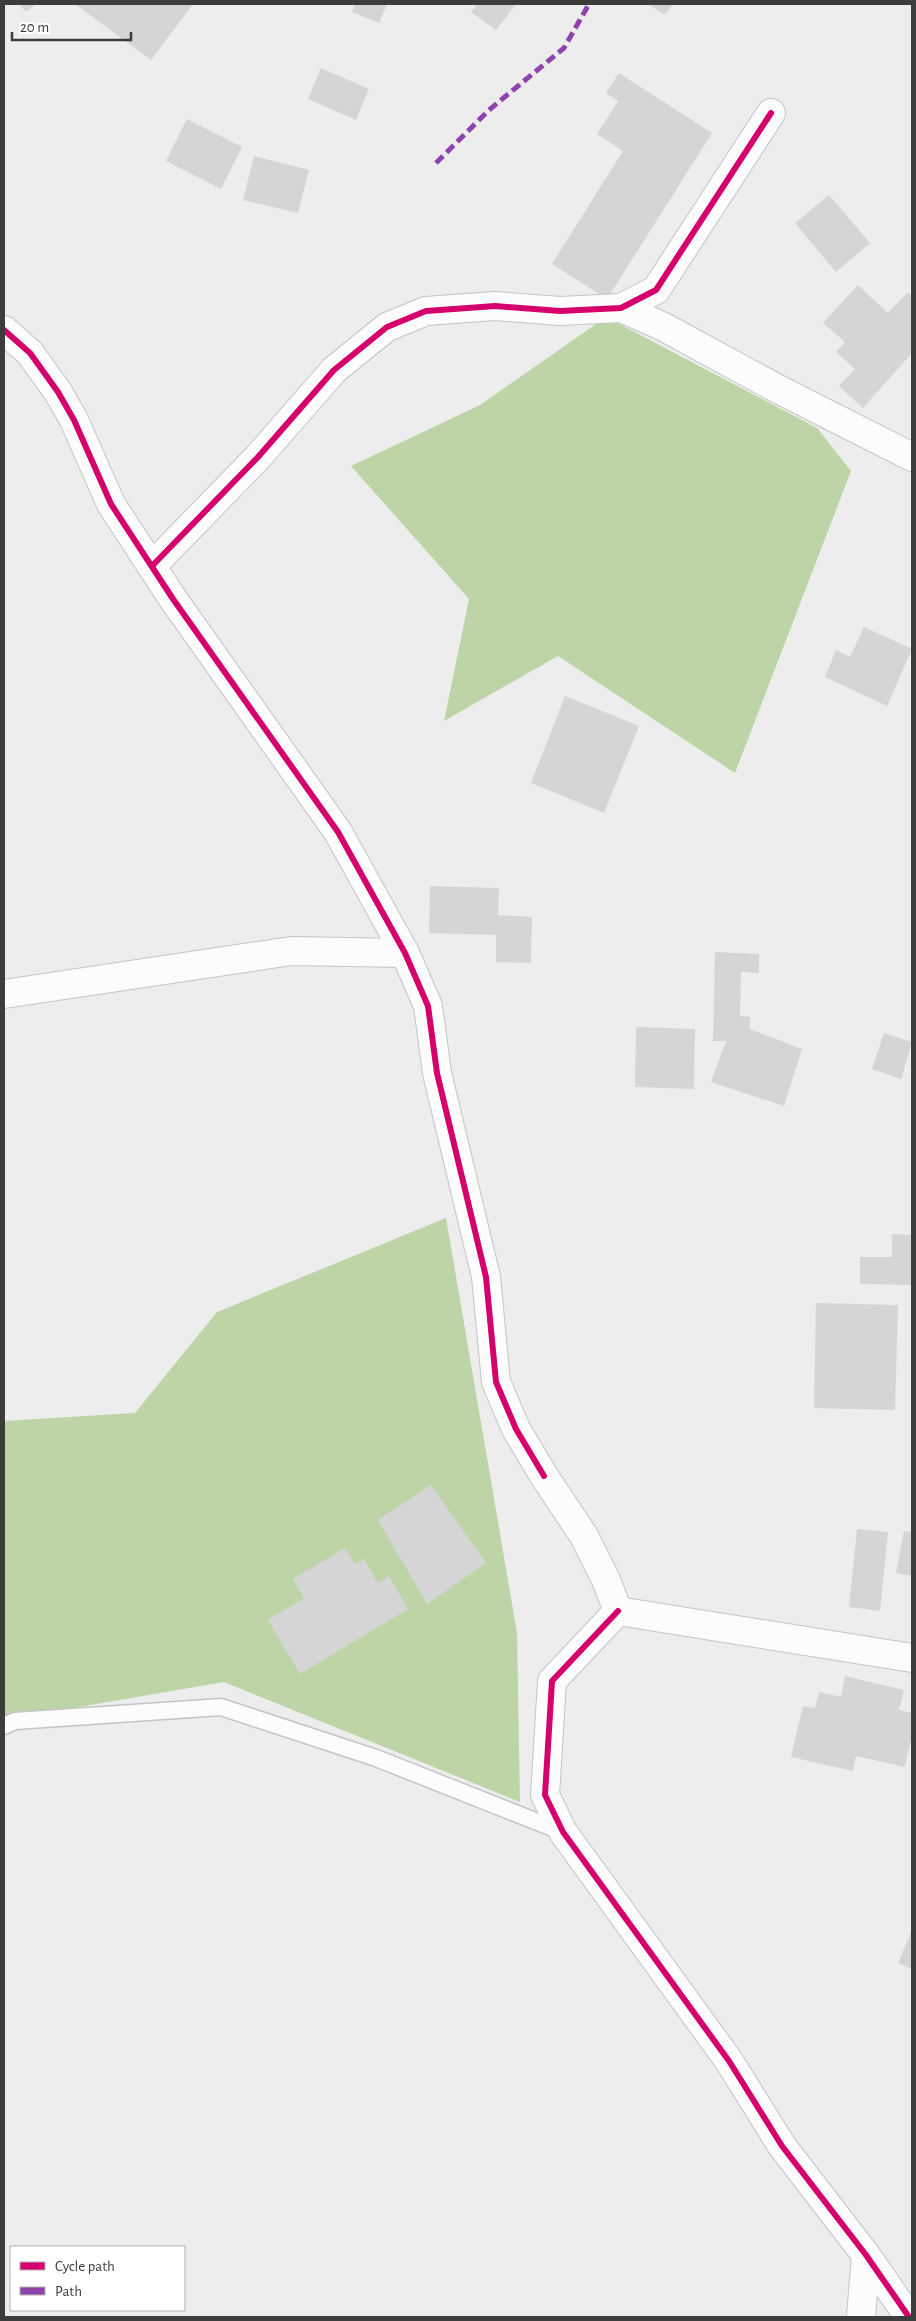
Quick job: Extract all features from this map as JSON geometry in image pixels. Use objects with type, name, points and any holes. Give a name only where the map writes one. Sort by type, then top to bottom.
[{"type":"street","points":[[152,566],[258,457],[334,370],[387,327],[426,311],[495,306],[560,311],[621,308],[656,290],[771,113]]},
{"type":"street","points":[[621,308],[662,326],[776,388],[912,457]]},
{"type":"street","points":[[4,330],[30,353],[58,392],[74,420],[111,504],[172,599],[338,832],[405,953],[428,1006],[437,1073],[486,1277],[496,1382],[516,1430],[584,1536],[606,1580],[618,1611]]},
{"type":"street","points":[[4,994],[291,952],[405,953]]},
{"type":"street","points":[[618,1611],[912,1658]]},
{"type":"street","points":[[618,1611],[552,1681],[545,1796],[563,1832],[729,2061],[782,2146],[866,2255],[909,2317]]},
{"type":"street","points":[[861,2317],[866,2255]]},
{"type":"lane","points":[[4,1726],[15,1721],[221,1707],[376,1758],[563,1832]]},
{"type":"green space","points":[[606,317],[817,428],[851,471],[735,773],[558,656],[444,721],[469,599],[351,466],[480,405]]},
{"type":"green space","points":[[446,1218],[517,1633],[520,1802],[224,1682],[4,1720],[4,1421],[135,1413],[217,1312]]},
{"type":"building","points":[[19,4],[36,4],[26,12]]},
{"type":"building","points":[[75,4],[193,4],[151,60]]},
{"type":"building","points":[[355,4],[387,4],[379,23],[352,12]]},
{"type":"building","points":[[477,4],[516,4],[496,30],[471,12]]},
{"type":"building","points":[[648,4],[673,4],[665,15]]},
{"type":"building","points":[[321,68],[369,89],[356,120],[308,99]]},
{"type":"building","points":[[619,73],[712,133],[607,299],[552,264],[623,151],[597,134],[618,101],[606,93]]},
{"type":"building","points":[[187,119],[242,147],[221,189],[166,161]]},
{"type":"building","points":[[254,156],[309,170],[298,213],[243,200]]},
{"type":"building","points":[[829,195],[870,243],[836,272],[795,223]]},
{"type":"building","points":[[858,285],[888,313],[908,292],[912,296],[912,353],[863,408],[839,386],[855,369],[836,352],[845,342],[823,323]]},
{"type":"building","points":[[864,627],[912,649],[887,706],[825,677],[836,650],[850,657]]},
{"type":"building","points":[[565,696],[639,726],[604,813],[531,783]]},
{"type":"building","points":[[430,886],[499,888],[498,915],[532,917],[531,963],[496,962],[496,935],[429,933]]},
{"type":"building","points":[[715,952],[759,954],[759,973],[741,972],[740,1016],[750,1017],[750,1029],[802,1049],[784,1106],[711,1082],[726,1041],[713,1041]]},
{"type":"building","points":[[636,1027],[695,1029],[694,1089],[635,1087]]},
{"type":"building","points":[[884,1033],[912,1042],[901,1079],[872,1069]]},
{"type":"building","points":[[892,1234],[912,1235],[912,1285],[860,1284],[860,1257],[892,1257]]},
{"type":"building","points":[[816,1303],[898,1305],[895,1410],[814,1408]]},
{"type":"building","points":[[431,1485],[486,1563],[427,1604],[378,1520]]},
{"type":"building","points":[[857,1529],[888,1532],[880,1611],[849,1607]]},
{"type":"building","points":[[904,1531],[912,1532],[912,1576],[896,1573]]},
{"type":"building","points":[[345,1548],[355,1564],[364,1559],[378,1583],[389,1576],[408,1609],[300,1674],[268,1620],[304,1598],[293,1579]]},
{"type":"building","points":[[845,1676],[904,1690],[899,1710],[912,1713],[912,1735],[905,1767],[856,1756],[853,1771],[791,1757],[803,1706],[815,1708],[819,1692],[841,1697]]},
{"type":"building","points":[[912,1930],[912,1969],[898,1963]]},
{"type":"marked path","points":[[436,163],[489,110],[564,48],[589,4]]},
{"type":"cycle path","points":[[152,566],[258,457],[334,370],[387,327],[426,311],[495,306],[560,311],[621,308],[656,290],[771,113]]},
{"type":"cycle path","points":[[4,330],[30,353],[58,392],[74,420],[111,504],[173,599],[338,832],[405,953],[428,1006],[437,1073],[486,1277],[496,1382],[516,1429],[544,1476]]},
{"type":"cycle path","points":[[618,1611],[552,1681],[545,1795],[563,1832],[729,2061],[782,2146],[866,2255],[909,2317]]}]
